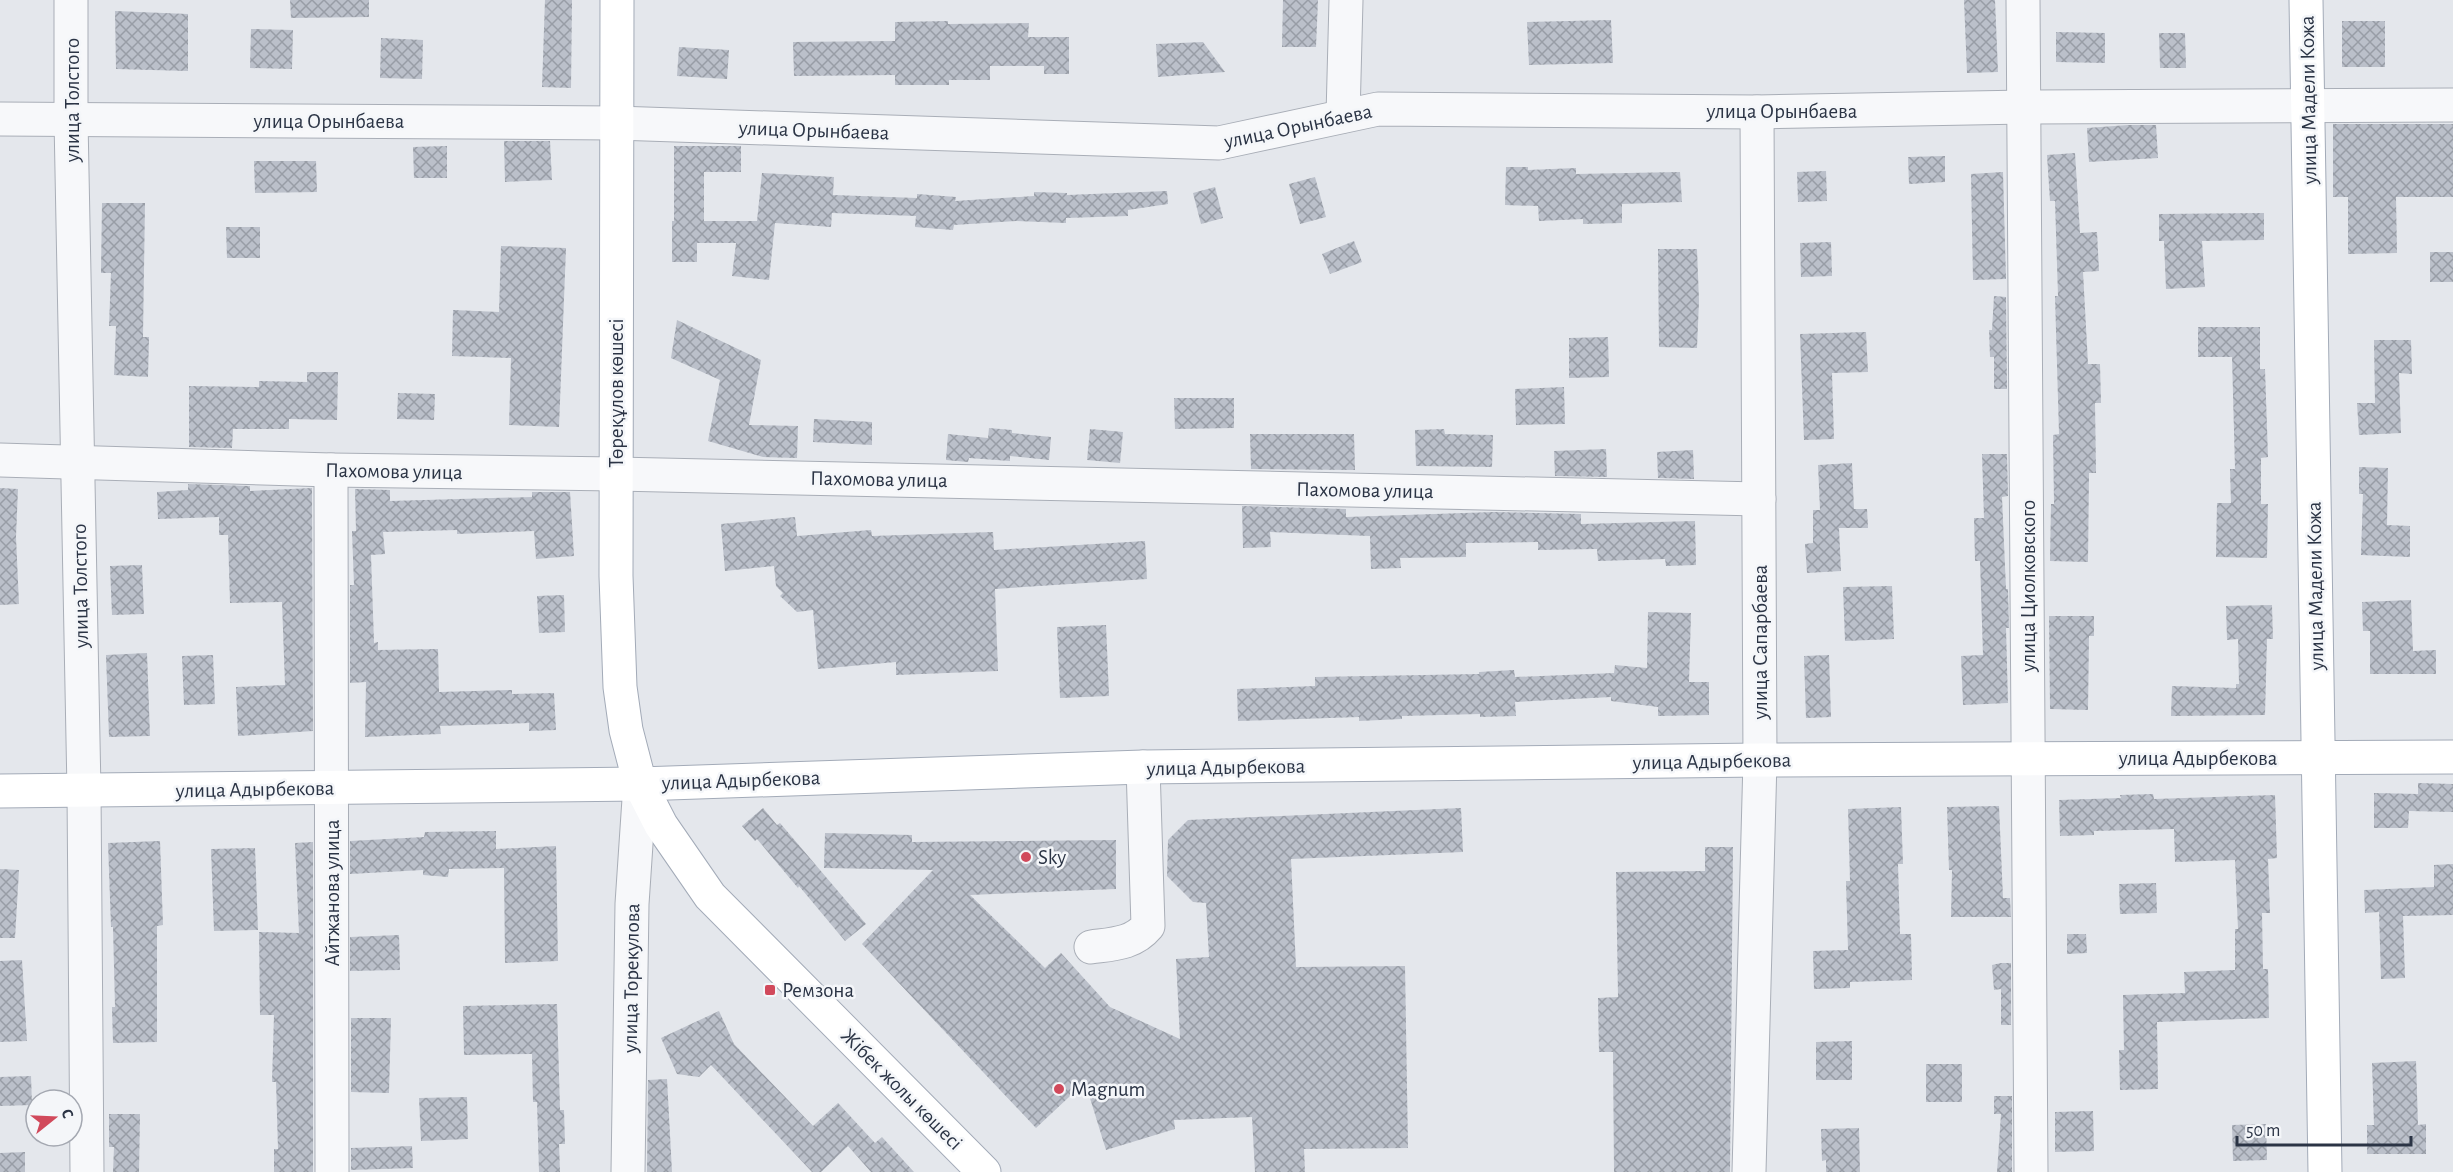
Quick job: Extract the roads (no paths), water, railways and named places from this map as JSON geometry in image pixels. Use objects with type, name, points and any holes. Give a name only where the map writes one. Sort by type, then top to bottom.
[{"type":"main road","name":"Төреқұлов көшесі","points":[[617,0],[616,576],[620,687],[626,730],[640,784]]},
{"type":"main road","name":"улица Мадели Кожа","points":[[2306,0],[2325,1172]]},
{"type":"main road","name":"улица Адырбекова","points":[[0,791],[640,784],[1143,767],[1760,760],[2453,757]]},
{"type":"main road","name":"Жібек жолы көшесі","points":[[640,784],[661,825],[710,896],[984,1172]]},
{"type":"street","name":"улица Толстого","points":[[71,0],[71,120],[84,791],[87,1172]]},
{"type":"street","points":[[1343,116],[1346,0]]},
{"type":"street","name":"улица Циолковского","points":[[2023,0],[2030,759],[2031,1172]]},
{"type":"street","name":"улица Орынбаева","points":[[0,119],[616,123],[1219,143],[1378,109],[1757,112],[2025,107],[2453,105]]},
{"type":"street","name":"улица Сапарбаева","points":[[1749,1172],[1760,760],[1757,112]]},
{"type":"street","name":"Пахомова улица","points":[[0,460],[331,470],[1759,499]]},
{"type":"street","name":"Айтжанова улица","points":[[331,470],[332,1172]]},
{"type":"street","points":[[1091,947],[1132,939],[1140,936],[1148,926],[1143,767]]},
{"type":"street","name":"улица Торекулова","points":[[628,1172],[633,904],[640,784]]},
{"type":"place","name":"Sky","points":[[1026,857]]},
{"type":"place","name":"Ремзона","points":[[770,990]]},
{"type":"place","name":"Magnum","points":[[1059,1089]]}]
